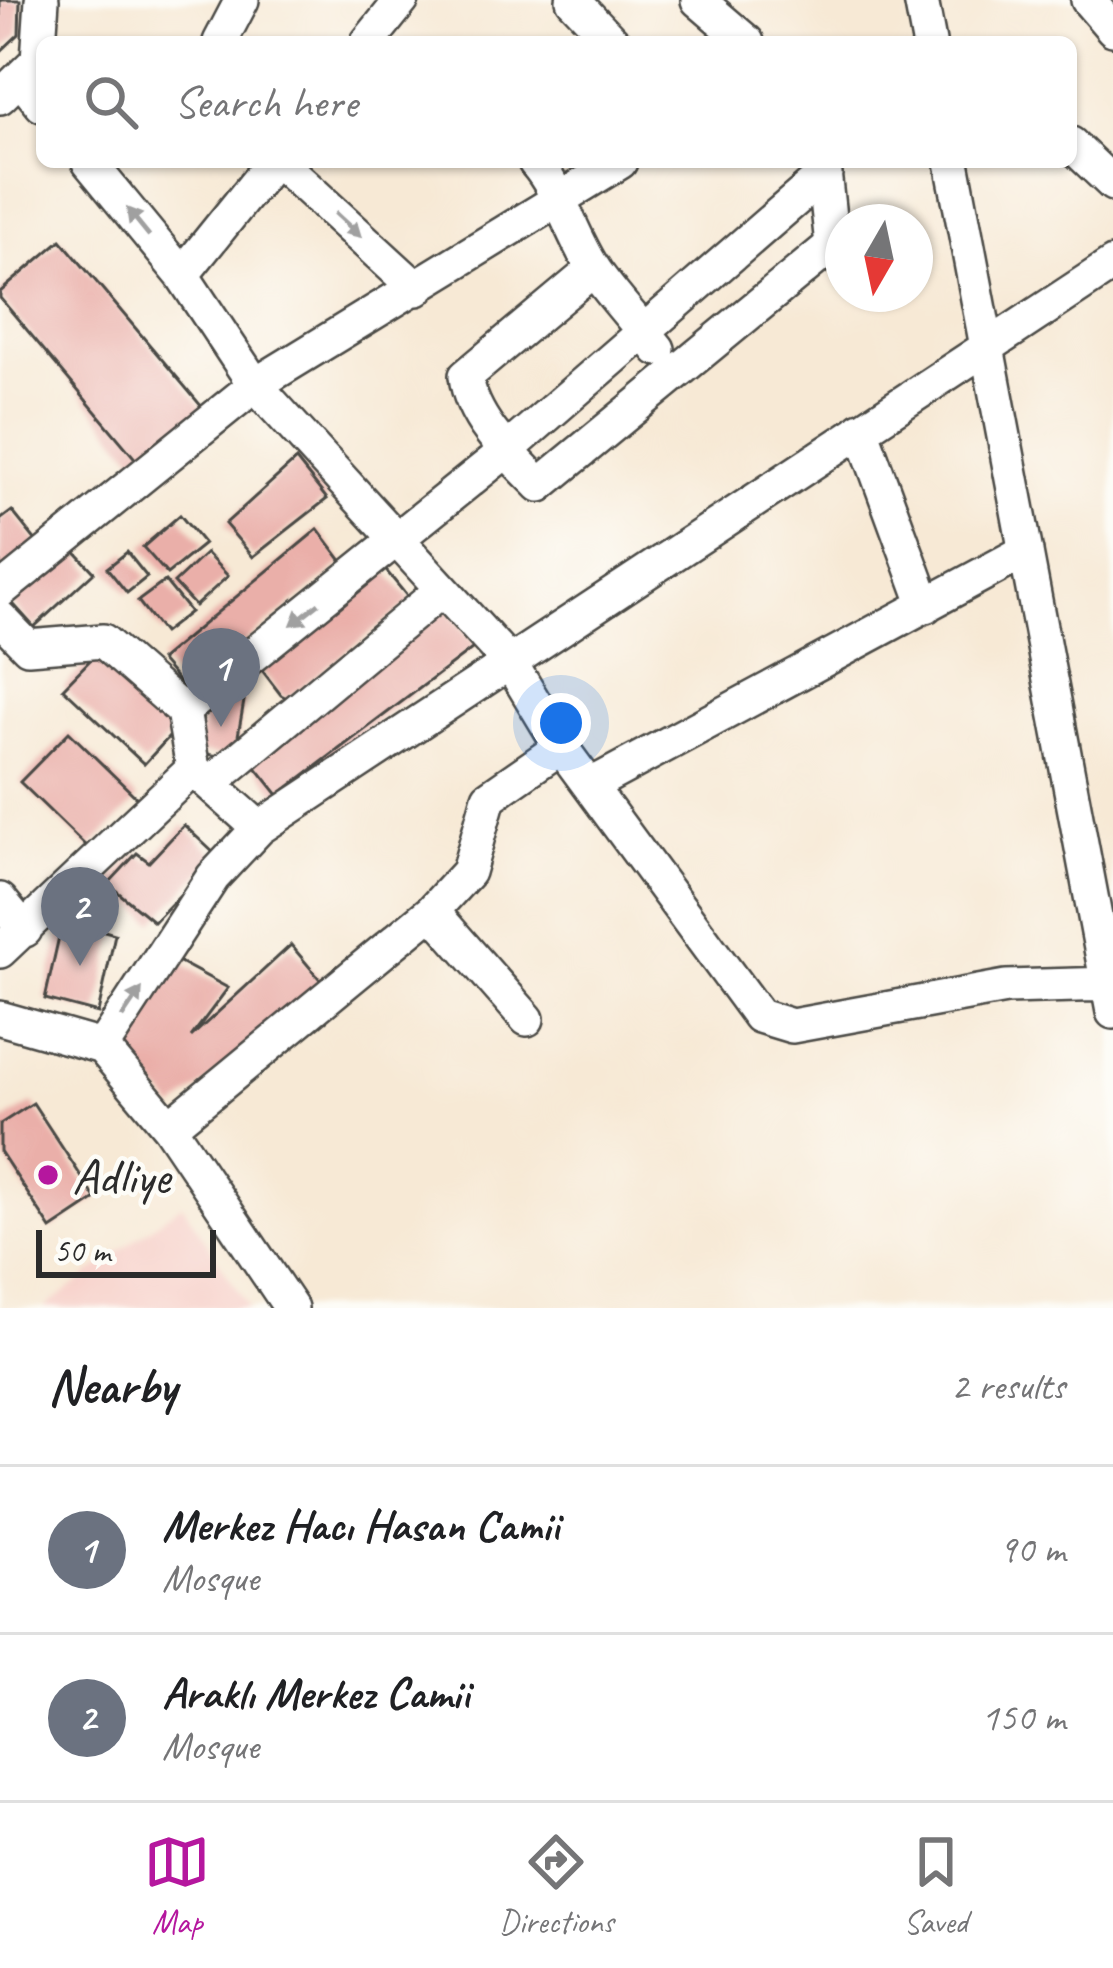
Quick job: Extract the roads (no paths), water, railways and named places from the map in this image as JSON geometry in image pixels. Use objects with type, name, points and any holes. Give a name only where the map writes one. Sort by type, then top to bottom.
[{"type":"street","points":[[25,74],[42,0]]},
{"type":"street","points":[[223,36],[242,0]]},
{"type":"street","points":[[383,36],[402,0]]},
{"type":"street","points":[[573,0],[607,36]]},
{"type":"street","points":[[698,0],[740,36]]},
{"type":"street","points":[[921,0],[928,36]]},
{"type":"street","points":[[1088,0],[1113,29]]},
{"type":"street","points":[[1077,150],[1113,184]]},
{"type":"street","points":[[93,168],[182,275],[255,385],[511,664],[561,747],[593,784],[759,1016],[792,1026],[1006,988],[1111,993],[953,168]]},
{"type":"street","points":[[182,275],[271,168]]},
{"type":"street","points":[[283,168],[417,289]]},
{"type":"street","points":[[541,168],[553,182],[555,202],[594,269],[676,373]]},
{"type":"street","points":[[0,591],[255,385],[610,168]]},
{"type":"street","points":[[594,269],[466,376],[468,397],[506,451],[540,485],[832,244],[824,168]]},
{"type":"street","points":[[183,711],[506,451],[645,333],[824,168]]},
{"type":"street","points":[[102,1047],[214,877],[259,828],[1113,264]]},
{"type":"street","points":[[861,429],[926,607]]},
{"type":"street","points":[[593,784],[1026,551]]},
{"type":"street","points":[[0,899],[13,940],[202,776],[442,590]]},
{"type":"street","points":[[0,618],[28,647],[103,641],[183,711],[202,776],[259,828]]},
{"type":"street","points":[[169,1127],[432,911],[467,872],[489,797],[561,747]]},
{"type":"street","points":[[432,911],[527,1019]]},
{"type":"street","points":[[0,1018],[102,1047],[169,1127],[291,1308]]},
{"type":"place","name":"Merkez Hacı Hasan Camii","points":[[221,727]]},
{"type":"place","name":"Araklı Merkez Camii","points":[[80,966]]},
{"type":"place","name":"Adliye","points":[[48,1175]]}]
